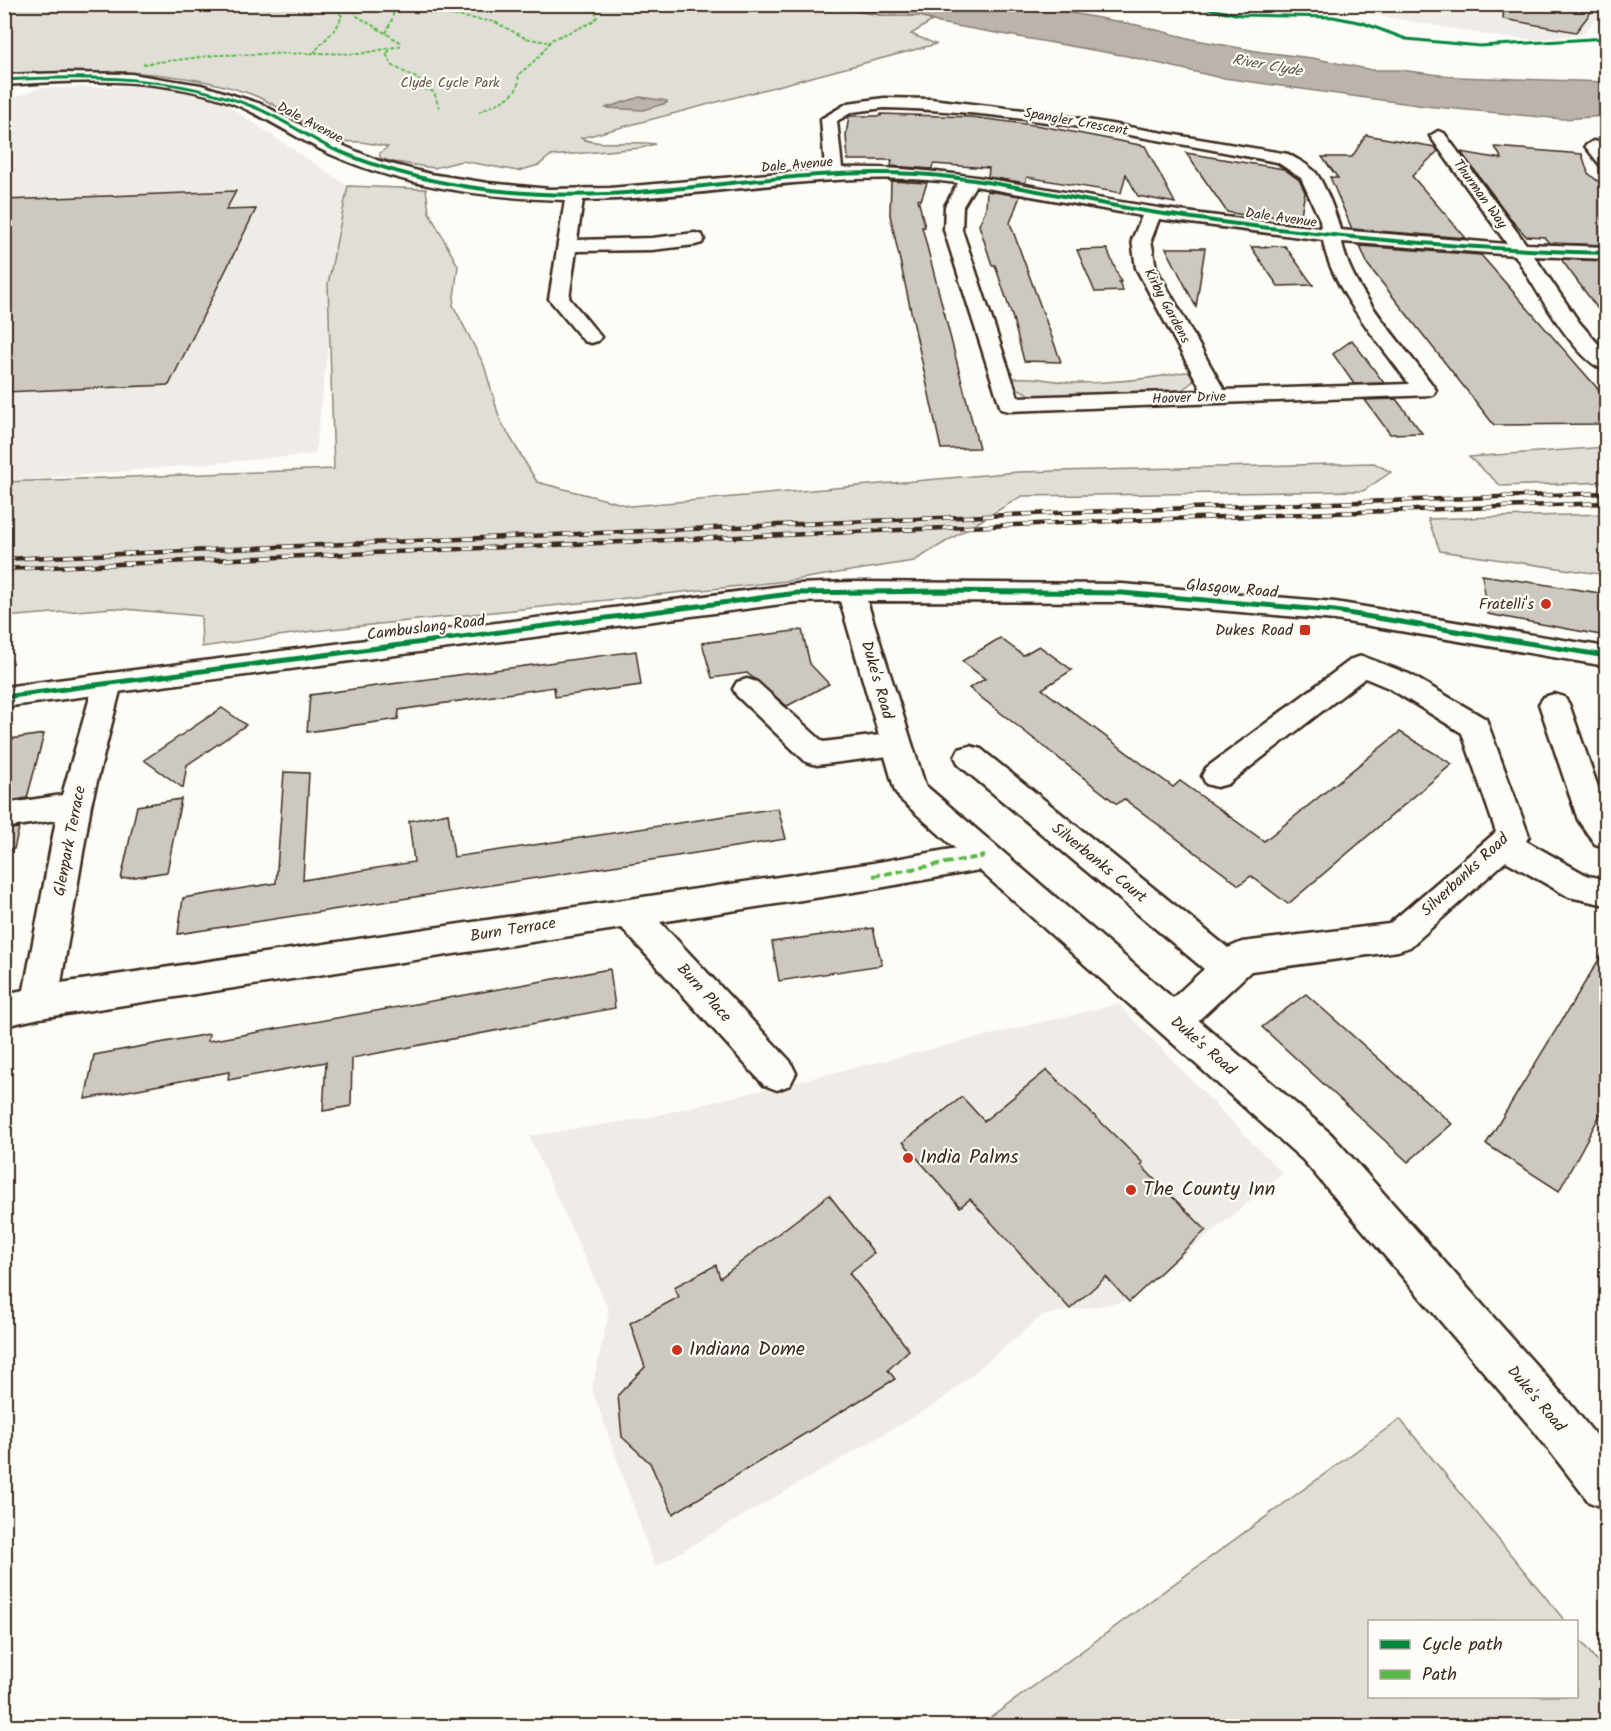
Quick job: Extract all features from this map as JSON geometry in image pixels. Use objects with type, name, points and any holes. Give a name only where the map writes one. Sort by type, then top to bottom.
[{"type":"street","name":"Dale Avenue","points":[[4,80],[92,77],[131,79],[214,93],[255,106],[340,152],[393,171],[466,186],[536,194],[629,193],[834,173],[918,174],[969,180],[1153,213],[1331,237],[1522,252],[1606,253]]},
{"type":"street","name":"Spangler Crescent","points":[[834,173],[828,128],[829,119],[838,109],[869,104],[966,106],[1028,114],[1282,158],[1310,176],[1329,220],[1331,237]]},
{"type":"street","name":"Thurman Way","points":[[1438,136],[1522,252],[1576,332],[1606,364]]},
{"type":"street","points":[[1593,146],[1606,161]]},
{"type":"street","name":"Hoover Drive","points":[[969,180],[954,206],[954,230],[1010,404],[1425,390],[1354,293],[1335,258],[1331,237]]},
{"type":"street","points":[[575,194],[559,298],[591,338]]},
{"type":"street","name":"Kirby Gardens","points":[[1153,213],[1145,227],[1139,246],[1146,268],[1217,397]]},
{"type":"street","points":[[567,246],[652,244],[695,239]]},
{"type":"street","name":"Glasgow Road","points":[[851,591],[1122,593],[1335,611],[1606,656]]},
{"type":"street","name":"Cambuslang Road","points":[[4,697],[797,593],[851,591]]},
{"type":"street","name":"Duke's Road","points":[[851,591],[911,791],[1317,1147],[1551,1416],[1606,1485]]},
{"type":"street","name":"Silverbanks Road","points":[[1174,1020],[1242,957],[1398,937],[1513,836],[1474,727],[1400,681],[1362,666],[1217,776]]},
{"type":"street","name":"Glenpark Terrace","points":[[40,1002],[75,804],[108,683]]},
{"type":"street","points":[[747,689],[817,754],[896,744]]},
{"type":"street","points":[[1554,704],[1594,820],[1606,835]]},
{"type":"street","name":"Silverbanks Court","points":[[970,757],[1229,969]]},
{"type":"street","points":[[4,816],[75,804]]},
{"type":"street","points":[[1504,844],[1581,888],[1606,892]]},
{"type":"street","name":"Burn Terrace","points":[[4,1010],[40,1002],[873,876],[985,856]]},
{"type":"street","name":"Burn Place","points":[[630,913],[777,1073]]},
{"type":"shaded area","points":[[1606,4],[1606,13],[1602,13],[1582,34],[1535,40],[1493,36],[1320,5]]},
{"type":"shaded area","points":[[161,86],[221,101],[348,186],[315,454],[5,482],[5,101],[41,88]]},
{"type":"shaded area","points":[[1118,1004],[1283,1174],[1127,1301],[1043,1315],[939,1402],[655,1567],[592,1389],[609,1311],[529,1136],[646,1118]]},
{"type":"green space","name":"Clyde Cycle Park","points":[[817,4],[886,16],[921,16],[932,21],[911,34],[936,44],[581,138],[605,143],[655,144],[641,148],[550,156],[539,165],[518,171],[462,161],[434,168],[394,162],[380,158],[380,153],[388,147],[338,140],[245,92],[186,78],[126,72],[5,75],[4,5]]},
{"type":"green space","points":[[348,186],[426,189],[429,212],[458,266],[453,305],[484,365],[500,420],[537,482],[630,506],[1018,472],[1374,463],[1391,472],[1363,491],[1022,496],[914,561],[787,581],[313,631],[202,647],[201,616],[113,608],[5,617],[5,482],[334,469],[328,284]]},
{"type":"green space","points":[[1190,373],[1194,381],[1179,392],[1036,398],[1013,386],[1010,379],[1043,379],[1076,383],[1104,382],[1144,379]]},
{"type":"green space","points":[[1606,447],[1606,482],[1501,486],[1469,457]]},
{"type":"green space","points":[[1606,514],[1606,575],[1440,551],[1428,519]]},
{"type":"green space","points":[[1400,1419],[1564,1620],[1368,1620],[1368,1698],[1578,1698],[1578,1637],[1606,1673],[1606,1726],[979,1726]]},
{"type":"water","name":"River Clyde","points":[[817,5],[1028,5],[1137,25],[1196,40],[1372,70],[1400,70],[1456,77],[1606,82],[1606,116],[1563,119],[1425,106],[1323,92],[1217,77],[1127,56],[939,23],[921,16],[886,16]]},
{"type":"water","points":[[640,97],[667,101],[667,103],[643,110],[605,108]]},
{"type":"building","points":[[1504,4],[1597,4],[1576,32],[1503,19]]},
{"type":"building","points":[[881,114],[971,117],[1041,126],[1145,146],[1175,203],[1138,196],[1126,174],[1121,193],[1027,177],[1025,183],[988,177],[989,168],[933,164],[932,169],[891,166],[892,160],[848,160],[846,135],[849,116],[881,116]]},
{"type":"building","points":[[1366,135],[1435,147],[1438,151],[1412,176],[1466,238],[1352,229],[1330,177],[1338,178],[1322,157],[1352,157]]},
{"type":"building","points":[[1495,147],[1582,154],[1588,173],[1606,188],[1606,245],[1549,243],[1544,237],[1526,236],[1461,152],[1502,159]]},
{"type":"building","points":[[1186,153],[1284,169],[1299,180],[1305,192],[1300,220],[1263,215],[1266,219],[1227,212]]},
{"type":"building","points":[[891,181],[927,183],[921,200],[918,199],[925,227],[922,227],[979,448],[941,449],[890,215]]},
{"type":"building","points":[[236,191],[226,210],[256,209],[169,385],[4,392],[4,200]]},
{"type":"building","points":[[987,191],[1020,196],[1010,223],[1061,362],[1024,361],[1013,319],[979,225],[986,208]]},
{"type":"building","points":[[1285,246],[1313,285],[1278,286],[1251,247]]},
{"type":"building","points":[[1360,246],[1481,255],[1606,398],[1606,424],[1494,425],[1368,265]]},
{"type":"building","points":[[1166,248],[1205,248],[1196,307]]},
{"type":"building","points":[[1107,249],[1123,291],[1095,292],[1077,250]]},
{"type":"building","points":[[1561,259],[1606,261],[1606,320]]},
{"type":"building","points":[[1352,340],[1384,383],[1354,384],[1333,354]]},
{"type":"building","points":[[1396,399],[1422,433],[1390,434],[1365,400]]},
{"type":"building","name":"Fratelli's","points":[[1482,575],[1606,594],[1606,636],[1488,614]]},
{"type":"building","points":[[802,630],[810,664],[829,684],[787,706],[747,673],[712,678],[702,643]]},
{"type":"building","points":[[1000,638],[1023,655],[1039,646],[1072,670],[1042,689],[1173,787],[1180,781],[1264,841],[1400,732],[1452,764],[1288,904],[1251,876],[1239,885],[1124,799],[1117,804],[969,688],[985,679],[962,661]]},
{"type":"building","points":[[636,651],[641,685],[555,697],[554,687],[399,710],[398,719],[307,732],[310,695]]},
{"type":"building","points":[[222,708],[246,725],[187,765],[183,788],[144,760]]},
{"type":"building","points":[[44,734],[27,798],[4,802],[4,740]]},
{"type":"building","points":[[284,772],[309,773],[303,880],[414,862],[409,821],[448,813],[454,857],[778,808],[786,839],[178,934],[183,898],[276,883]]},
{"type":"building","points":[[181,799],[167,872],[121,879],[137,806]]},
{"type":"building","points":[[19,828],[14,849],[4,848],[4,830]]},
{"type":"building","points":[[873,928],[882,965],[779,981],[772,942]]},
{"type":"building","points":[[1606,948],[1606,1104],[1559,1191],[1486,1144]]},
{"type":"building","points":[[610,969],[615,1008],[352,1058],[351,1106],[323,1111],[326,1062],[228,1080],[229,1072],[85,1099],[94,1055],[209,1034],[208,1041]]},
{"type":"building","points":[[1306,994],[1452,1124],[1408,1162],[1262,1027]]},
{"type":"building","points":[[1047,1070],[1143,1163],[1141,1165],[1154,1179],[1206,1230],[1129,1302],[1106,1277],[1070,1309],[970,1199],[960,1207],[903,1142],[962,1097],[984,1121]]},
{"type":"building","points":[[829,1195],[874,1253],[849,1273],[909,1350],[888,1370],[895,1379],[673,1514],[650,1463],[622,1437],[618,1395],[645,1367],[630,1323],[679,1297],[674,1287],[716,1265],[720,1278]]},
{"type":"railway","points":[[4,559],[1054,513],[1606,493]]},
{"type":"railway","points":[[4,569],[1058,523],[1606,503]]},
{"type":"marked path","points":[[332,4],[342,16],[334,31],[315,51],[317,53],[359,54],[400,46],[400,42],[357,16],[353,4]]},
{"type":"marked path","points":[[386,33],[393,17],[393,4]]},
{"type":"marked path","points":[[443,4],[443,9],[450,15],[495,22],[525,38],[547,42]]},
{"type":"marked path","points":[[479,112],[516,93],[520,84],[518,75],[540,56],[547,43],[593,22],[597,17],[594,9],[588,4]]},
{"type":"marked path","points":[[390,50],[386,54],[393,66],[418,79],[422,88],[434,92],[439,108]]},
{"type":"marked path","points":[[143,64],[217,55],[317,53]]},
{"type":"marked path","points":[[873,876],[985,856]]},
{"type":"cycle path","points":[[1183,4],[1241,15],[1333,17],[1363,23],[1406,39],[1480,46],[1606,38]]},
{"type":"cycle path","points":[[4,80],[99,77],[164,82],[196,88],[255,107],[319,142],[373,165],[430,180],[509,191],[549,194],[610,194],[809,175],[916,174],[977,181],[1158,213],[1326,235],[1494,249],[1606,253]]},
{"type":"cycle path","points":[[4,697],[797,593],[940,591],[1122,593],[1335,611],[1606,656]]},
{"type":"place","name":"Fratelli's","points":[[1546,604]]},
{"type":"place","name":"Dukes Road","points":[[1305,630]]},
{"type":"place","name":"India Palms","points":[[908,1158]]},
{"type":"place","name":"The County Inn","points":[[1131,1190]]},
{"type":"place","name":"Indiana Dome","points":[[677,1350]]}]
